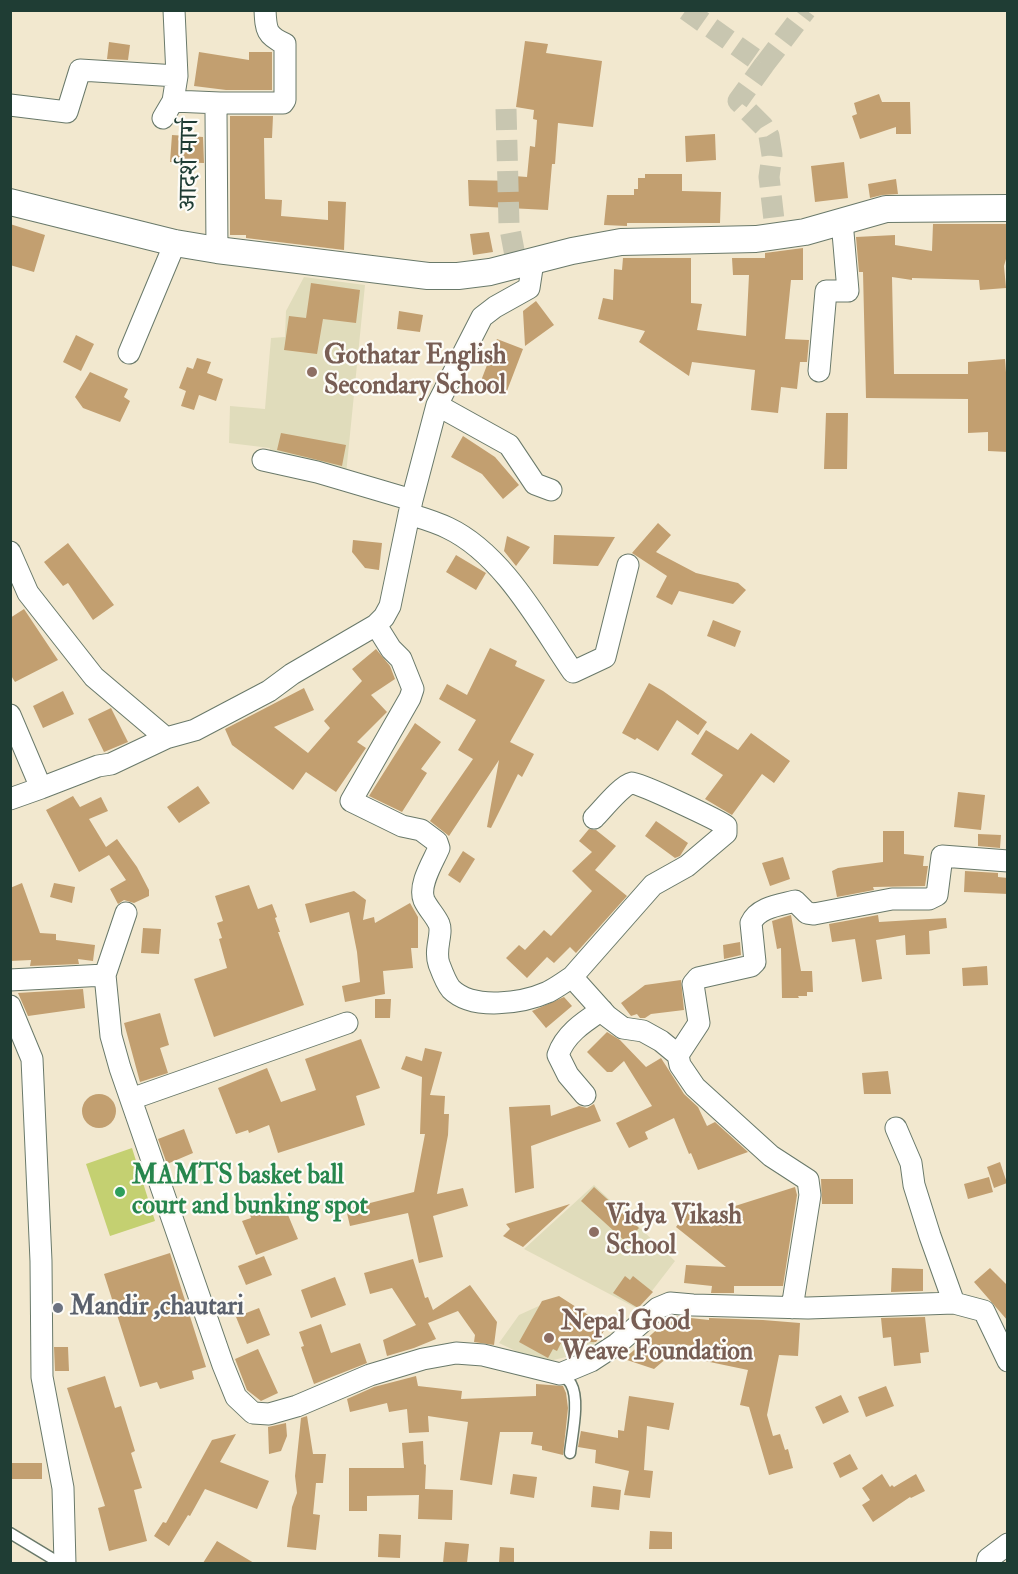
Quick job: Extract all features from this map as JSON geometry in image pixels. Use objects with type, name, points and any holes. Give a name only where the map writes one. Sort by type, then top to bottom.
[{"type":"street","points":[[174,10],[177,76],[168,110],[220,103]]},
{"type":"street","name":"आदर्श मार्ग","points":[[217,250],[216,112],[220,103],[283,103],[285,100],[285,44],[274,39],[266,31],[265,10]]},
{"type":"street","points":[[10,105],[67,112],[81,70],[177,76]]},
{"type":"street","points":[[10,202],[175,243],[428,276],[479,273],[621,242],[756,239],[804,232],[886,209],[1008,208]]},
{"type":"street","points":[[819,371],[826,291],[848,291],[842,221]]},
{"type":"street","points":[[129,353],[175,243]]},
{"type":"street","points":[[10,799],[98,766],[111,764],[166,738],[195,730],[269,691],[292,674],[376,626],[390,606],[411,507],[437,405],[482,317],[529,288],[533,262]]},
{"type":"street","points":[[437,405],[509,445],[536,484],[551,490]]},
{"type":"street","points":[[262,460],[317,472],[411,507],[449,528],[485,552],[511,582],[573,672],[605,657],[628,565]]},
{"type":"street","points":[[10,552],[28,593],[94,677],[166,738]]},
{"type":"street","points":[[376,626],[391,649],[401,659],[413,689],[351,801],[402,826],[421,830],[437,842],[438,848],[423,888],[423,898],[439,924],[440,932],[436,946],[438,960],[450,988],[462,997],[472,1000],[505,1002],[543,994],[572,977],[653,885],[687,866],[726,833],[726,826],[720,821],[643,784],[633,782],[626,786],[594,818]]},
{"type":"street","points":[[10,716],[41,788]]},
{"type":"street","points":[[678,1055],[699,1023],[693,984],[698,978],[751,966],[755,962],[751,922],[753,917],[766,908],[795,901],[807,913],[814,914],[891,898],[929,899],[936,895],[942,856],[1008,861]]},
{"type":"street","points":[[126,913],[105,975],[111,1036],[223,1365],[236,1397],[253,1413],[269,1414],[297,1406],[370,1375],[423,1359],[456,1353],[483,1355],[560,1374],[591,1361],[617,1344],[658,1308],[670,1303],[792,1308],[954,1303],[984,1311],[1008,1361]]},
{"type":"street","points":[[10,980],[105,975]]},
{"type":"street","points":[[572,977],[602,1010],[623,1028],[643,1032],[661,1041],[678,1055],[680,1065],[695,1088],[771,1156],[808,1180],[810,1195],[792,1308]]},
{"type":"street","points":[[10,1006],[32,1059],[41,1261],[42,1377],[63,1488],[65,1563]]},
{"type":"street","points":[[585,1095],[568,1075],[558,1055],[561,1045],[574,1030],[602,1010]]},
{"type":"street","points":[[131,1099],[347,1023]]},
{"type":"street","points":[[896,1128],[911,1163],[930,1236],[954,1303]]},
{"type":"street","points":[[987,1563],[988,1559],[1008,1544]]},
{"type":"lane","points":[[560,1374],[570,1381],[574,1392],[570,1453]]},
{"type":"lane","points":[[10,1533],[53,1559],[65,1563]]},
{"type":"shaded area","name":"Gothatar English Secondary School","points":[[304,277],[365,285],[346,474],[268,459],[270,448],[229,443],[230,406],[265,409],[271,338],[285,337],[286,311]]},
{"type":"shaded area","name":"Vidya Vikash School","points":[[594,1185],[675,1261],[638,1309],[524,1249]]},
{"type":"shaded area","name":"Nepal Good Weave Foundation","points":[[541,1305],[598,1334],[591,1351],[541,1363],[499,1343],[519,1315]]},
{"type":"green space","name":"MAMTS basket ball court and bunking spot","points":[[132,1148],[155,1221],[110,1236],[86,1164]]},
{"type":"building","points":[[525,41],[548,44],[546,53],[602,61],[593,127],[558,123],[548,210],[469,206],[468,180],[514,181],[514,176],[527,177],[530,146],[535,147],[537,120],[533,119],[534,110],[516,107]]},
{"type":"building","points":[[109,42],[130,45],[128,60],[107,59]]},
{"type":"building","points":[[199,52],[249,60],[249,52],[272,52],[272,90],[226,90],[194,86]]},
{"type":"building","points":[[879,94],[882,102],[910,102],[911,134],[896,134],[896,127],[860,139],[852,116],[857,114],[854,103]]},
{"type":"building","points":[[230,116],[273,116],[272,138],[264,138],[265,199],[282,200],[281,216],[328,220],[328,201],[346,202],[344,250],[246,238],[246,235],[230,235]]},
{"type":"building","points":[[715,134],[716,160],[686,162],[685,136]]},
{"type":"building","points":[[172,135],[203,137],[204,163],[170,162]]},
{"type":"building","points":[[844,162],[848,198],[815,202],[811,166]]},
{"type":"building","points":[[645,174],[682,174],[682,191],[721,192],[720,223],[604,225],[607,195],[634,195],[634,189],[638,189],[638,178],[645,178]]},
{"type":"building","points":[[896,179],[898,194],[870,198],[868,184]]},
{"type":"building","points":[[10,224],[45,235],[34,272],[10,265]]},
{"type":"building","points":[[933,224],[1008,224],[1008,252],[1004,266],[1006,288],[980,290],[979,280],[912,278],[912,280],[892,277],[894,374],[968,374],[968,362],[1005,359],[1008,452],[988,451],[988,432],[968,433],[968,399],[866,398],[863,272],[859,272],[856,237],[895,235],[895,245],[932,251]]},
{"type":"building","points":[[489,232],[493,252],[473,255],[470,234]]},
{"type":"building","points":[[803,248],[803,280],[791,280],[785,339],[809,340],[807,362],[800,362],[797,389],[781,387],[778,413],[751,410],[755,370],[692,362],[689,376],[639,342],[645,331],[598,319],[603,298],[613,300],[614,269],[622,270],[623,258],[691,258],[691,303],[702,304],[697,330],[746,336],[749,275],[733,275],[732,258],[765,258],[765,253]]},
{"type":"building","points":[[311,283],[360,290],[356,323],[323,319],[317,354],[284,350],[289,316],[306,318]]},
{"type":"building","points":[[536,301],[554,325],[525,346],[523,311]]},
{"type":"building","points":[[399,311],[423,315],[420,332],[397,329]]},
{"type":"building","points":[[76,335],[94,344],[81,371],[63,362]]},
{"type":"building","points":[[497,339],[523,349],[505,396],[479,386]]},
{"type":"building","points":[[197,358],[211,362],[207,373],[223,379],[216,401],[199,395],[194,410],[181,406],[186,391],[179,388],[187,367],[193,369]]},
{"type":"building","points":[[90,372],[128,389],[124,397],[130,401],[120,422],[83,408],[75,397]]},
{"type":"building","points":[[826,413],[848,413],[847,469],[824,469]]},
{"type":"building","points":[[281,433],[346,445],[342,466],[277,450]]},
{"type":"building","points":[[463,436],[495,457],[519,485],[503,499],[482,474],[451,457]]},
{"type":"building","points":[[658,523],[671,535],[656,552],[696,573],[738,583],[746,590],[733,604],[679,591],[672,605],[656,597],[667,576],[632,553]]},
{"type":"building","points":[[554,535],[615,537],[598,566],[553,564]]},
{"type":"building","points":[[507,536],[530,547],[516,566],[504,551]]},
{"type":"building","points":[[353,540],[382,543],[379,570],[365,568],[352,552]]},
{"type":"building","points":[[68,543],[114,605],[93,620],[68,583],[63,586],[44,562]]},
{"type":"building","points":[[456,555],[486,573],[476,590],[446,572]]},
{"type":"building","points":[[24,609],[58,660],[15,682],[10,674],[10,618]]},
{"type":"building","points":[[713,620],[741,631],[735,647],[707,636]]},
{"type":"building","points":[[490,648],[517,661],[515,666],[545,680],[510,742],[534,754],[522,777],[518,774],[491,828],[487,827],[499,760],[449,836],[430,821],[473,759],[458,750],[476,720],[439,699],[447,684],[467,695]]},
{"type":"building","points":[[376,649],[390,666],[395,679],[371,695],[387,712],[357,742],[366,748],[336,792],[306,772],[293,790],[232,745],[225,729],[304,688],[314,710],[274,727],[308,753],[330,728],[324,721],[362,681],[352,669]]},
{"type":"building","points":[[649,683],[707,722],[698,735],[677,720],[658,751],[637,738],[635,740],[622,733]]},
{"type":"building","points":[[63,691],[74,714],[43,728],[33,706]]},
{"type":"building","points":[[111,708],[128,742],[104,752],[88,719]]},
{"type":"building","points":[[415,723],[441,742],[421,769],[427,773],[402,812],[369,796]]},
{"type":"building","points":[[706,730],[738,750],[751,733],[790,761],[774,783],[762,774],[732,815],[705,799],[723,775],[691,754]]},
{"type":"building","points":[[198,786],[210,803],[179,823],[167,807]]},
{"type":"building","points":[[958,792],[985,795],[981,830],[954,827]]},
{"type":"building","points":[[73,796],[80,807],[101,797],[108,811],[89,819],[106,847],[117,839],[137,867],[149,890],[149,896],[134,903],[124,900],[118,904],[110,889],[126,880],[109,855],[79,872],[46,810]]},
{"type":"building","points":[[656,821],[688,843],[680,856],[675,858],[645,836]]},
{"type":"building","points":[[589,829],[596,830],[616,846],[595,870],[627,896],[576,953],[570,947],[554,963],[547,957],[527,978],[506,958],[519,945],[525,950],[544,930],[551,936],[592,891],[572,871],[592,852],[579,841]]},
{"type":"building","points":[[883,831],[904,831],[904,854],[924,856],[923,866],[928,866],[925,886],[873,887],[874,890],[837,897],[832,871],[838,868],[883,862]]},
{"type":"building","points":[[978,834],[1001,835],[1000,848],[978,846]]},
{"type":"building","points":[[463,851],[475,859],[460,883],[448,875]]},
{"type":"building","points":[[783,857],[790,879],[770,886],[762,863]]},
{"type":"building","points":[[965,871],[998,873],[998,877],[1008,878],[1008,894],[964,892]]},
{"type":"building","points":[[22,883],[40,933],[56,934],[56,940],[95,945],[93,961],[78,959],[79,964],[30,966],[31,960],[10,961],[10,888]]},
{"type":"building","points":[[54,883],[75,887],[72,903],[50,897]]},
{"type":"building","points":[[249,885],[258,909],[272,904],[277,917],[275,918],[280,932],[278,932],[304,1005],[214,1037],[194,979],[227,968],[217,923],[223,921],[215,896]]},
{"type":"building","points":[[354,891],[366,900],[363,920],[374,917],[375,923],[410,903],[418,917],[418,948],[411,948],[413,968],[383,971],[385,994],[345,1002],[342,986],[360,982],[349,912],[310,923],[305,904]]},
{"type":"building","points":[[791,915],[801,971],[812,971],[813,992],[807,992],[807,996],[798,996],[799,998],[782,998],[781,948],[777,949],[772,921]]},
{"type":"building","points":[[878,915],[879,922],[946,918],[947,928],[929,931],[930,954],[906,955],[905,935],[876,940],[882,979],[862,982],[855,939],[832,942],[829,924]]},
{"type":"building","points":[[143,928],[161,929],[159,954],[141,953]]},
{"type":"building","points":[[740,942],[741,955],[724,959],[723,945]]},
{"type":"building","points":[[987,966],[988,985],[963,986],[962,968]]},
{"type":"building","points":[[681,980],[684,1010],[651,1014],[640,1018],[637,1014],[631,1016],[621,1003],[645,985]]},
{"type":"building","points":[[83,989],[85,1008],[28,1016],[18,993]]},
{"type":"building","points":[[564,997],[572,1006],[546,1028],[532,1011]]},
{"type":"building","points":[[375,999],[391,999],[390,1018],[375,1018]]},
{"type":"building","points":[[160,1013],[169,1045],[160,1048],[168,1073],[140,1082],[124,1023]]},
{"type":"building","points":[[607,1032],[620,1040],[646,1067],[661,1058],[684,1094],[698,1107],[707,1126],[715,1122],[748,1152],[698,1170],[674,1118],[645,1132],[648,1139],[629,1148],[616,1123],[652,1106],[624,1061],[612,1072],[607,1072],[587,1052]]},
{"type":"building","points":[[361,1039],[380,1088],[356,1096],[365,1125],[278,1153],[269,1125],[249,1133],[248,1130],[236,1134],[218,1088],[267,1068],[281,1102],[316,1090],[305,1059]]},
{"type":"building","points":[[425,1048],[442,1052],[430,1095],[445,1096],[444,1114],[449,1114],[448,1135],[437,1194],[463,1188],[468,1206],[433,1216],[443,1257],[419,1263],[408,1213],[350,1226],[346,1209],[414,1192],[425,1134],[420,1134],[422,1077],[401,1069],[406,1056],[422,1061]]},
{"type":"building","points":[[888,1071],[891,1094],[864,1094],[862,1073]]},
{"type":"building","points":[[99,1094],[111,1099],[116,1111],[111,1123],[99,1128],[87,1123],[82,1111],[87,1099]]},
{"type":"building","points":[[594,1104],[601,1121],[531,1146],[534,1188],[515,1193],[509,1107],[550,1105],[551,1116],[579,1106],[587,1108]]},
{"type":"building","points":[[184,1129],[193,1153],[167,1164],[158,1139]]},
{"type":"building","points":[[1000,1162],[1007,1183],[994,1188],[987,1167]]},
{"type":"building","points":[[989,1177],[993,1192],[968,1199],[964,1184]]},
{"type":"building","points":[[821,1179],[853,1179],[853,1204],[822,1204]]},
{"type":"building","points":[[594,1187],[639,1228],[626,1242],[581,1201]]},
{"type":"building","points":[[795,1187],[797,1195],[783,1286],[734,1286],[734,1293],[711,1293],[712,1286],[684,1283],[686,1265],[726,1267],[676,1227],[689,1210],[711,1227],[735,1214],[735,1206]]},
{"type":"building","points":[[281,1198],[298,1239],[256,1255],[242,1221],[251,1218],[249,1211]]},
{"type":"building","points":[[570,1204],[523,1247],[503,1236],[510,1229],[506,1224]]},
{"type":"building","points":[[170,1253],[206,1367],[192,1371],[194,1379],[160,1389],[157,1382],[140,1387],[104,1274]]},
{"type":"building","points":[[264,1256],[272,1275],[246,1285],[238,1266]]},
{"type":"building","points":[[413,1259],[425,1298],[428,1297],[433,1310],[470,1285],[497,1322],[494,1345],[474,1342],[475,1335],[458,1311],[428,1323],[436,1339],[387,1356],[383,1340],[416,1325],[392,1288],[370,1294],[364,1273]]},
{"type":"building","points":[[892,1268],[923,1269],[923,1291],[891,1292]]},
{"type":"building","points":[[990,1268],[1008,1286],[1008,1321],[974,1282]]},
{"type":"building","points":[[625,1276],[630,1280],[633,1276],[653,1292],[638,1308],[613,1293]]},
{"type":"building","points":[[335,1277],[346,1305],[311,1318],[301,1290]]},
{"type":"building","points":[[559,1296],[607,1327],[596,1342],[561,1343],[557,1351],[553,1349],[548,1358],[519,1342],[542,1301]]},
{"type":"building","points":[[259,1308],[270,1335],[247,1344],[236,1317]]},
{"type":"building","points":[[672,1316],[709,1320],[709,1318],[800,1323],[798,1356],[779,1355],[767,1415],[773,1436],[780,1434],[785,1450],[788,1449],[793,1468],[769,1475],[749,1407],[740,1405],[748,1370],[705,1361],[708,1347],[682,1345],[654,1369],[624,1359]]},
{"type":"building","points":[[925,1317],[929,1352],[920,1353],[921,1363],[894,1366],[891,1337],[883,1338],[881,1318]]},
{"type":"building","points":[[321,1324],[331,1353],[360,1343],[367,1363],[314,1384],[301,1347],[304,1346],[299,1332]]},
{"type":"building","points":[[54,1347],[68,1347],[69,1371],[55,1371]]},
{"type":"building","points":[[258,1349],[278,1393],[261,1401],[247,1390],[235,1359]]},
{"type":"building","points":[[105,1376],[115,1408],[121,1406],[135,1451],[131,1453],[142,1488],[134,1490],[147,1541],[109,1551],[98,1508],[105,1506],[67,1388]]},
{"type":"building","points":[[416,1376],[418,1386],[462,1391],[461,1399],[536,1396],[536,1384],[563,1386],[568,1408],[563,1455],[542,1450],[542,1446],[531,1444],[533,1432],[500,1432],[492,1485],[460,1480],[468,1422],[428,1416],[429,1432],[409,1433],[407,1409],[389,1412],[387,1403],[350,1412],[347,1399],[374,1387]]},
{"type":"building","points":[[886,1386],[894,1406],[866,1417],[858,1397]]},
{"type":"building","points":[[841,1395],[849,1412],[823,1424],[815,1407]]},
{"type":"building","points":[[629,1396],[674,1403],[669,1430],[647,1426],[644,1470],[653,1471],[650,1498],[624,1495],[629,1471],[595,1463],[596,1450],[578,1447],[581,1431],[618,1438],[618,1430],[624,1431]]},
{"type":"building","points":[[307,1416],[313,1454],[326,1454],[323,1483],[316,1483],[313,1514],[320,1515],[316,1550],[287,1547],[292,1507],[297,1493],[295,1476],[301,1418]]},
{"type":"building","points":[[286,1423],[287,1436],[281,1451],[269,1454],[268,1427]]},
{"type":"building","points":[[236,1434],[220,1462],[269,1481],[257,1509],[205,1489],[169,1546],[154,1536],[163,1522],[166,1523],[212,1440]]},
{"type":"building","points":[[423,1441],[424,1464],[426,1465],[425,1489],[453,1490],[452,1520],[418,1519],[419,1495],[367,1496],[367,1511],[349,1511],[349,1468],[404,1468],[402,1443]]},
{"type":"building","points":[[850,1454],[858,1469],[840,1478],[833,1463]]},
{"type":"building","points":[[12,1463],[42,1463],[42,1479],[12,1479]]},
{"type":"building","points":[[513,1474],[537,1477],[534,1498],[510,1494]]},
{"type":"building","points":[[882,1474],[890,1487],[892,1485],[894,1487],[916,1474],[925,1491],[910,1497],[873,1522],[862,1505],[870,1500],[862,1488]]},
{"type":"building","points":[[593,1486],[621,1490],[619,1510],[591,1507]]},
{"type":"building","points":[[650,1531],[672,1532],[672,1549],[649,1549]]},
{"type":"building","points":[[379,1534],[401,1535],[400,1558],[378,1557]]},
{"type":"building","points":[[217,1541],[254,1563],[203,1563]]},
{"type":"building","points":[[445,1542],[469,1544],[467,1563],[443,1563]]},
{"type":"building","points":[[500,1547],[514,1548],[514,1563],[499,1563]]},
{"type":"tunnel","points":[[686,10],[764,65],[738,101],[763,126],[769,136],[772,155],[769,177],[776,237]]},
{"type":"tunnel","points":[[764,65],[806,10]]},
{"type":"tunnel","points":[[506,109],[509,224],[517,266]]},
{"type":"place","name":"Gothatar English Secondary School","points":[[312,372]]},
{"type":"place","name":"MAMTS basket ball court and bunking spot","points":[[120,1192]]},
{"type":"place","name":"Vidya Vikash School","points":[[594,1232]]},
{"type":"place","name":"Mandir ,chautari","points":[[58,1308]]},
{"type":"place","name":"Nepal Good Weave Foundation","points":[[549,1338]]}]
